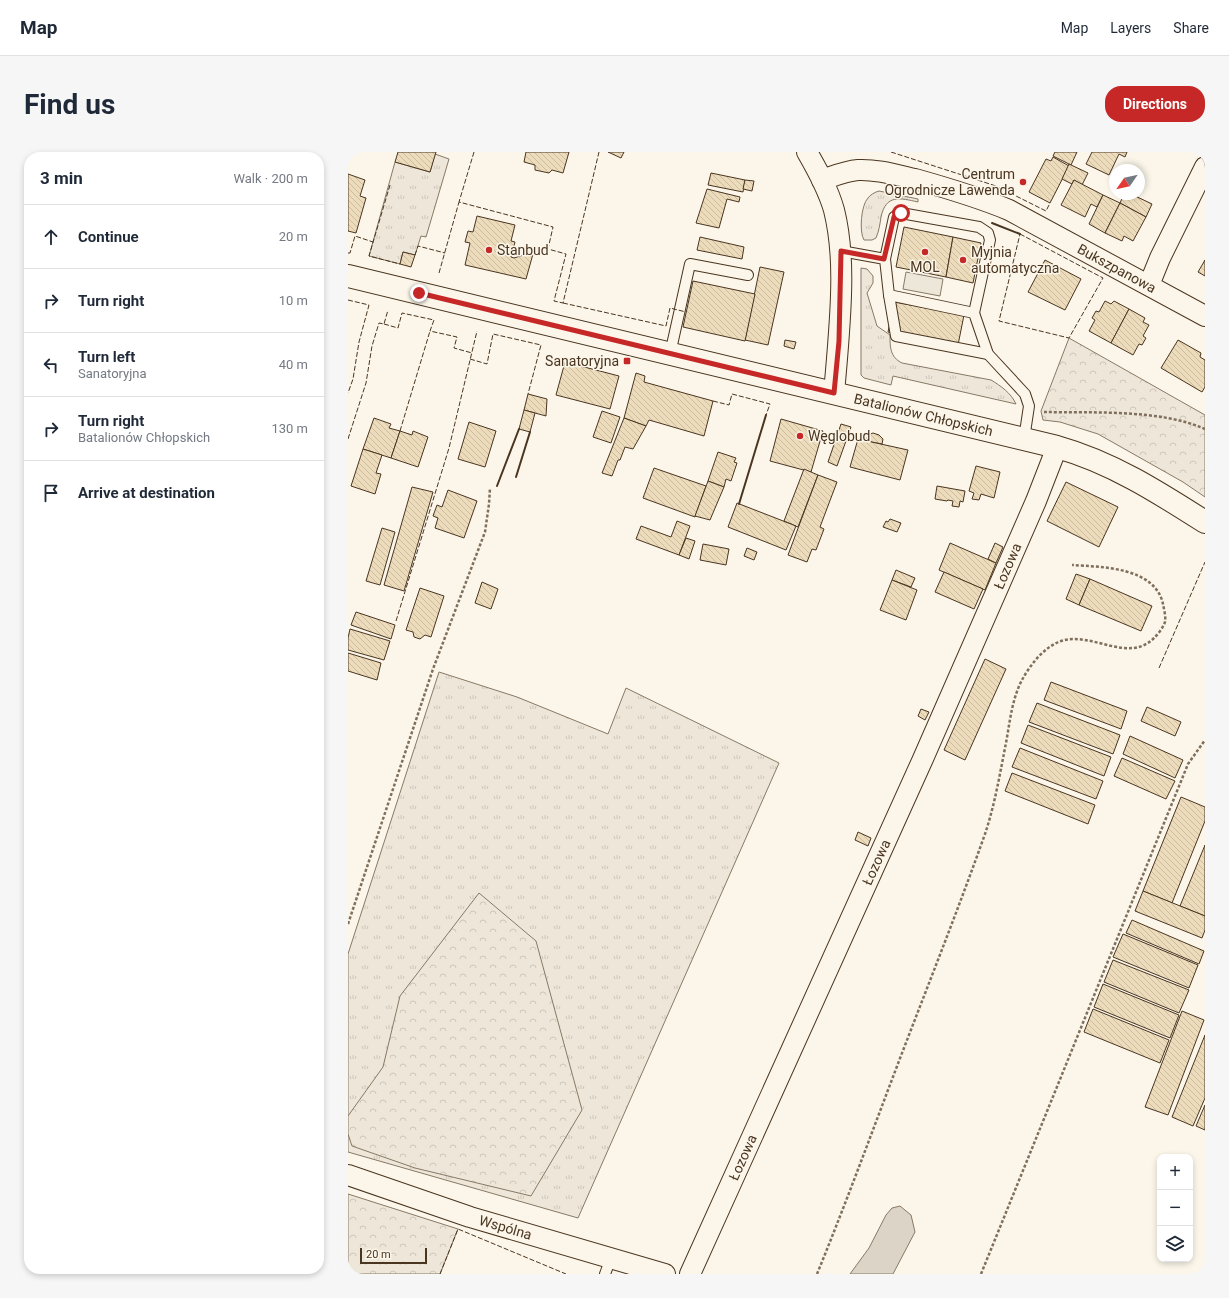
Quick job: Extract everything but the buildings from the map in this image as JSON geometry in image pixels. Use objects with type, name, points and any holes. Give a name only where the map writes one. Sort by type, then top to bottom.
[{"type":"street","points":[[807,152],[822,180],[834,210],[841,251],[840,335],[834,393]]},
{"type":"street","points":[[1149,286],[1160,258],[1205,167]]},
{"type":"street","name":"Bukszpanowa","points":[[822,180],[844,172],[860,170],[880,172],[947,188],[979,198],[1009,210],[1205,316]]},
{"type":"street","name":"Batalionów Chłopskich","points":[[348,276],[1024,438],[1078,453],[1106,464],[1160,494],[1205,522]]},
{"type":"street","name":"Łozowa","points":[[690,1274],[922,760],[1033,508],[1057,447]]},
{"type":"street","name":"Wspólna","points":[[348,1175],[608,1266],[665,1274]]},
{"type":"lane","points":[[988,354],[896,336],[884,259],[894,217],[901,213],[979,227],[988,233],[990,240],[974,313],[988,354],[1025,394],[1029,406],[1024,438]]},
{"type":"lane","points":[[841,251],[884,259]]},
{"type":"lane","points":[[670,354],[690,264],[748,275]]},
{"type":"lane","points":[[889,295],[974,313]]},
{"type":"path","points":[[1028,411],[1135,414],[1167,419],[1195,425],[1205,429]]},
{"type":"path","points":[[348,924],[433,669],[485,532],[490,488]]},
{"type":"path","points":[[817,1274],[953,923],[986,831],[999,779],[1013,702],[1022,680],[1032,664],[1046,649],[1061,641],[1095,641],[1124,648],[1138,648],[1148,644],[1159,633],[1165,622],[1163,600],[1154,585],[1145,578],[1134,573],[1101,567],[1072,565]]},
{"type":"path","points":[[982,1274],[1188,764],[1205,740]]},
{"type":"green space","points":[[435,154],[449,159],[426,237],[421,236],[415,255],[403,252],[400,264],[369,256],[395,162],[430,172]]},
{"type":"green space","points":[[879,191],[918,199],[918,202],[905,199],[895,199],[890,201],[886,204],[883,210],[876,238],[872,240],[864,240],[861,225],[862,212],[869,197]]},
{"type":"green space","points":[[861,268],[867,269],[873,276],[873,283],[867,293],[877,326],[890,335],[890,344],[893,355],[898,361],[991,380],[1005,390],[1016,404],[893,376],[891,385],[864,378],[861,375]]},
{"type":"green space","points":[[1069,338],[1205,415],[1205,497],[1183,482],[1098,434],[1060,422],[1043,420],[1041,411]]},
{"type":"green space","points":[[439,672],[517,697],[608,734],[626,688],[779,763],[578,1218],[348,1152],[348,954]]},
{"type":"green space","points":[[479,893],[536,941],[582,1110],[531,1196],[415,1168],[352,1146],[348,1134],[348,1116],[383,1067],[400,996]]},
{"type":"green space","points":[[348,1194],[458,1229],[440,1274],[348,1274]]},
{"type":"shaded area","points":[[906,272],[943,279],[940,296],[903,289]]},
{"type":"shaded area","points":[[900,1206],[911,1215],[915,1232],[893,1274],[850,1274],[869,1248],[886,1215],[892,1208]]},
{"type":"fence","points":[[474,152],[459,202],[553,227],[548,249],[566,254],[554,301],[563,303],[599,152]]},
{"type":"fence","points":[[891,152],[996,186],[1046,211],[1050,203]]},
{"type":"fence","points":[[390,185],[369,256],[400,264]]},
{"type":"fence","points":[[439,273],[459,202]]},
{"type":"fence","points":[[1020,234],[1103,278],[1069,338],[999,321],[1020,234]]},
{"type":"fence","points":[[348,253],[350,253],[355,236],[373,242]]},
{"type":"fence","points":[[415,255],[418,246],[445,253]]},
{"type":"fence","points":[[348,300],[369,305],[359,342],[353,379],[348,393]]},
{"type":"fence","points":[[563,303],[666,326],[670,308],[686,312]]},
{"type":"fence","points":[[348,439],[366,383],[372,346],[379,323],[384,324],[388,310]]},
{"type":"fence","points":[[384,324],[398,328],[402,313],[434,320],[430,331],[457,337],[454,348],[472,353]]},
{"type":"fence","points":[[400,431],[430,331]]},
{"type":"fence","points":[[396,621],[449,448],[477,331]]},
{"type":"fence","points":[[470,359],[487,364],[493,334],[541,345],[528,394]]},
{"type":"fence","points":[[713,401],[729,405],[732,394],[770,404],[766,415]]},
{"type":"fence","points":[[1159,668],[1205,562]]},
{"type":"fence","points":[[440,1274],[458,1229],[566,1274]]},
{"type":"wall","points":[[992,223],[1020,234]]},
{"type":"wall","points":[[739,504],[766,415]]},
{"type":"wall","points":[[497,486],[519,429]]},
{"type":"wall","points":[[516,477],[530,432]]},
{"type":"place","name":"Centrum Ogrodnicze Lawenda","points":[[1023,182]]},
{"type":"place","name":"Stanbud","points":[[489,250]]},
{"type":"place","name":"MOL","points":[[925,252]]},
{"type":"place","name":"Myjnia automatyczna","points":[[963,260]]},
{"type":"place","name":"Sanatoryjna","points":[[627,361]]},
{"type":"place","name":"Węglobud","points":[[800,436]]},
{"type":"route","points":[[419,293],[834,393],[839,341],[841,251],[884,259],[894,217],[901,213]]}]
